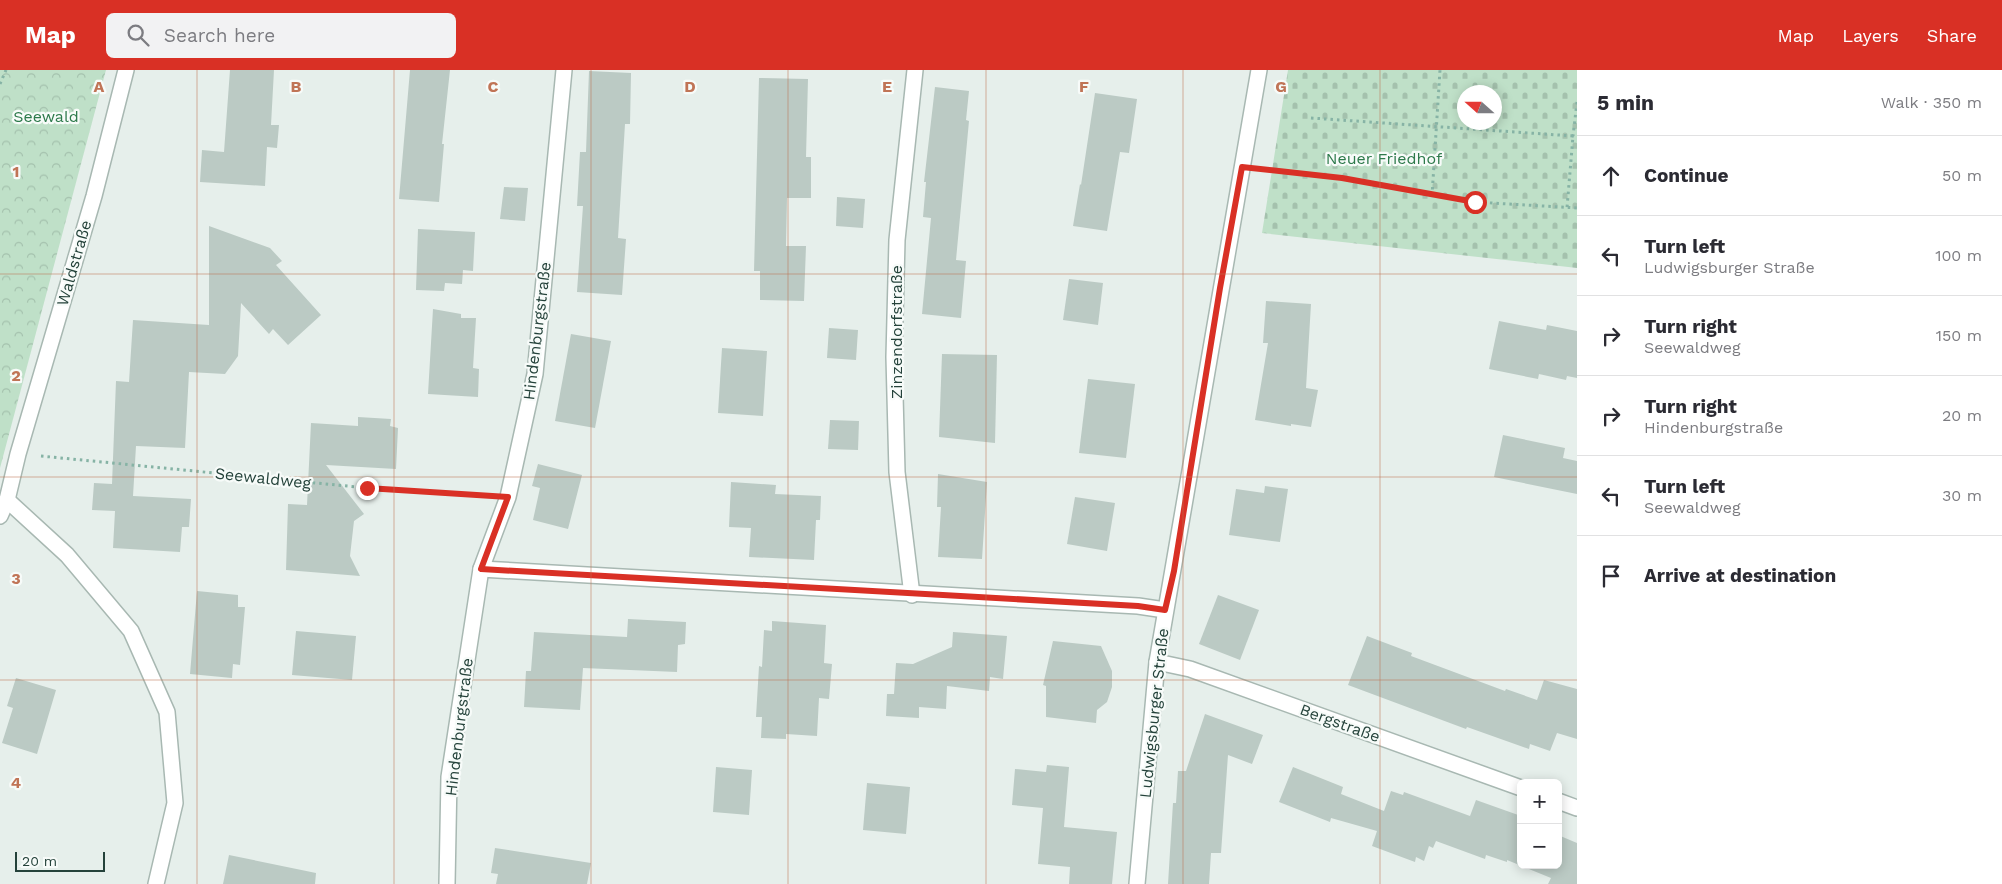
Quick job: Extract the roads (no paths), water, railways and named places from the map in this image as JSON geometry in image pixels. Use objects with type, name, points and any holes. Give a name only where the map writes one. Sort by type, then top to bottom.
[{"type":"street","name":"Waldstraße","points":[[0,516],[7,500],[18,454],[94,196],[126,70]]},
{"type":"street","name":"Hindenburgstraße","points":[[447,884],[449,776],[481,569],[508,497],[535,374],[564,70]]},
{"type":"street","name":"Zinzendorfstraße","points":[[912,594],[897,472],[894,356],[897,240],[915,70]]},
{"type":"street","name":"Ludwigsburger Straße","points":[[1137,884],[1157,662],[1259,70]]},
{"type":"street","points":[[7,500],[68,555],[131,631],[167,712],[175,803],[156,884]]},
{"type":"street","points":[[481,569],[1138,606],[1165,610]]},
{"type":"street","name":"Bergstraße","points":[[1157,662],[1190,669],[1517,787]]},
{"type":"street","points":[[1562,802],[1577,808]]},
{"type":"park label","name":"Seewald","points":[[46,116]]},
{"type":"park label","name":"Neuer Friedhof","points":[[1384,158]]}]
